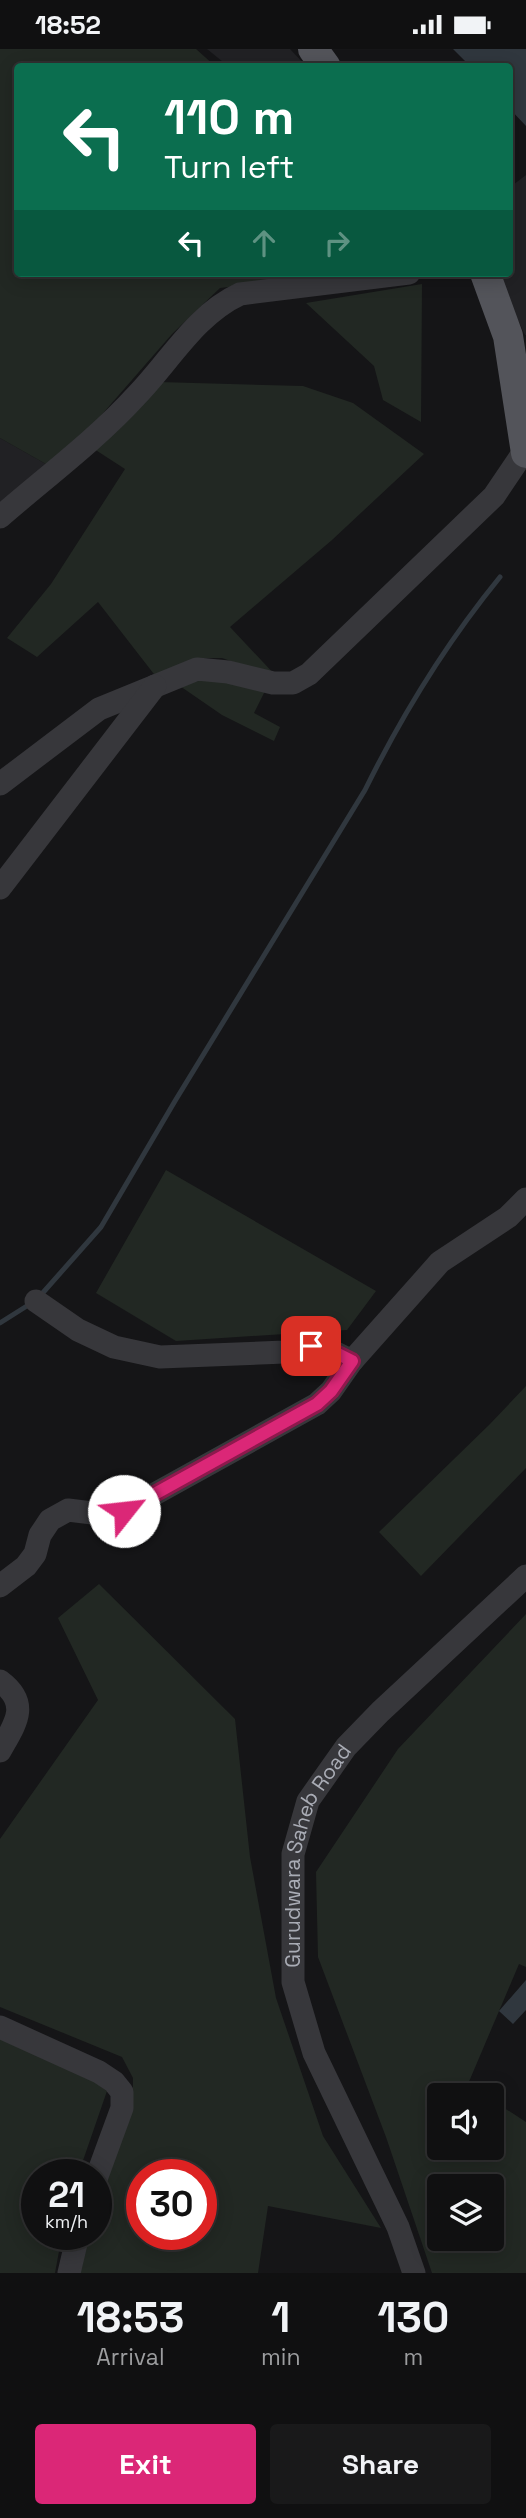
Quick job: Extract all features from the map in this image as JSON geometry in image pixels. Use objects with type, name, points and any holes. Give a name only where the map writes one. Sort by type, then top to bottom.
[{"type":"main road","points":[[486,277],[508,336],[526,452]]},
{"type":"street","points":[[0,517],[137,396],[206,316],[225,301],[240,294],[377,277]]},
{"type":"street","points":[[0,783],[99,709],[157,683],[197,669],[228,671],[273,683],[293,683],[309,674],[494,496],[526,452]]},
{"type":"street","points":[[0,887],[157,683]]},
{"type":"street","points":[[0,1586],[26,1566],[35,1554],[40,1535],[50,1520],[68,1510],[108,1515],[124,1511],[317,1404],[440,1262],[508,1217],[526,1199]]},
{"type":"street","points":[[36,1301],[78,1330],[114,1347],[160,1357],[285,1352],[311,1346],[328,1349],[352,1361]]},
{"type":"street","name":"Gurudwara Saheb Road","points":[[414,2273],[398,2227],[314,2053],[293,1982],[293,1854],[308,1801],[346,1747],[526,1576]]},
{"type":"street","points":[[0,1681],[11,1690],[19,1709],[15,1724],[0,1751]]},
{"type":"street","points":[[0,2027],[99,2072],[114,2082],[122,2092],[122,2108],[103,2159]]},
{"type":"street","points":[[69,2273],[74,2250]]},
{"type":"shaded area","points":[[0,49],[196,49],[212,63],[14,63],[14,277],[312,277],[220,288],[172,334],[77,443],[46,464],[0,438]]},
{"type":"shaded area","points":[[207,49],[290,49],[303,63],[224,63]]},
{"type":"shaded area","points":[[453,49],[526,49],[526,126],[513,112],[513,63],[467,63]]},
{"type":"shaded area","points":[[526,175],[526,335],[497,277],[513,277],[513,185]]},
{"type":"shaded area","points":[[422,284],[421,422],[383,400],[374,366],[306,303]]},
{"type":"shaded area","points":[[159,382],[303,386],[353,403],[424,454],[332,540],[230,627],[277,677],[222,658],[197,658],[157,678],[98,602],[37,657],[7,638],[51,584],[125,469],[91,447]]},
{"type":"shaded area","points":[[0,438],[46,464],[0,504]]},
{"type":"shaded area","points":[[220,678],[265,691],[254,713],[280,727],[274,741],[222,715],[177,684]]},
{"type":"shaded area","points":[[166,1170],[376,1291],[347,1330],[176,1341],[96,1293]]},
{"type":"shaded area","points":[[526,1386],[526,1468],[421,1576],[379,1532]]},
{"type":"shaded area","points":[[99,1584],[235,1719],[250,1857],[276,1998],[323,2136],[381,2228],[268,2206],[258,2273],[76,2273],[81,2250],[112,2250],[110,2159],[133,2093],[133,2078],[122,2057],[0,2007],[0,1839],[98,1700],[58,1618]]},
{"type":"shaded area","points":[[526,1614],[526,1967],[519,1964],[468,2083],[427,2083],[427,2160],[504,2160],[504,2108],[526,2122],[526,2273],[432,2273],[386,2137],[318,1957],[316,1872],[398,1749]]},
{"type":"shaded area","points":[[526,1980],[526,2010],[513,2024],[499,2011]]},
{"type":"shaded area","points":[[0,2037],[95,2082],[107,2091],[84,2159],[21,2159],[21,2250],[59,2250],[55,2273],[0,2273]]},
{"type":"waterway","points":[[40,1296],[101,1227],[365,790],[426,680],[500,577]]},
{"type":"waterway","points":[[0,1323],[30,1304]]},
{"type":"route","points":[[124,1511],[317,1404],[331,1391],[352,1361],[328,1349],[311,1346]]}]
